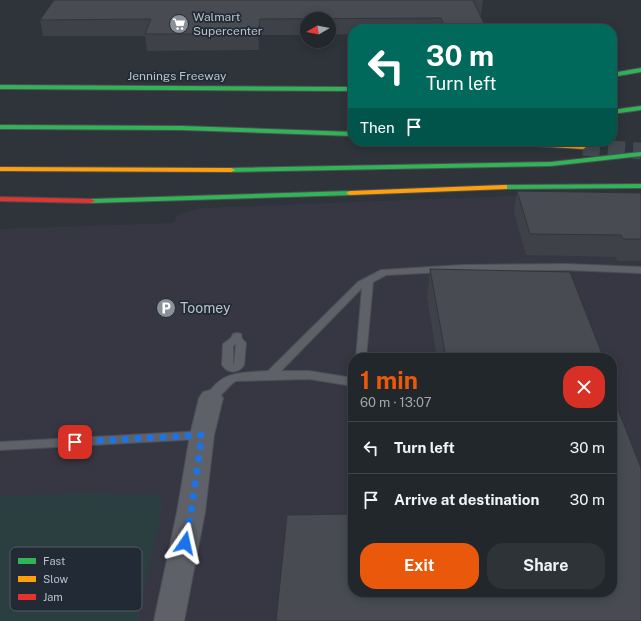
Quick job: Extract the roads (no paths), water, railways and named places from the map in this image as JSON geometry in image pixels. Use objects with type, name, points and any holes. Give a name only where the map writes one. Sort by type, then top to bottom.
[{"type":"highway","points":[[617,73],[641,70]]},
{"type":"highway","name":"Jennings Freeway","points":[[0,87],[348,89]]},
{"type":"highway","points":[[0,94],[348,96]]},
{"type":"highway","points":[[619,102],[641,102]]},
{"type":"highway","points":[[617,111],[641,108]]},
{"type":"highway","points":[[182,128],[322,124]]},
{"type":"highway","points":[[0,127],[182,128],[348,134]]},
{"type":"highway","points":[[0,136],[78,137]]},
{"type":"highway","points":[[188,138],[348,141]]},
{"type":"highway","points":[[567,146],[583,147]]},
{"type":"highway","points":[[1,170],[264,170],[551,164],[641,154]]},
{"type":"highway","points":[[0,199],[81,201],[145,200],[537,186],[641,186]]},
{"type":"street","points":[[169,621],[191,512],[202,435],[212,398]]},
{"type":"lane","points":[[271,375],[368,280],[384,272],[463,268],[641,270]]},
{"type":"lane","points":[[361,353],[368,280]]},
{"type":"lane","points":[[212,398],[239,365],[241,343],[237,338]]},
{"type":"lane","points":[[233,373],[309,375],[348,381]]},
{"type":"lane","points":[[0,446],[202,435]]},
{"type":"tunnel","points":[[583,147],[641,151]]},
{"type":"place","name":"Walmart Supercenter","points":[[179,24]]},
{"type":"place","name":"Toomey","points":[[166,308]]}]
